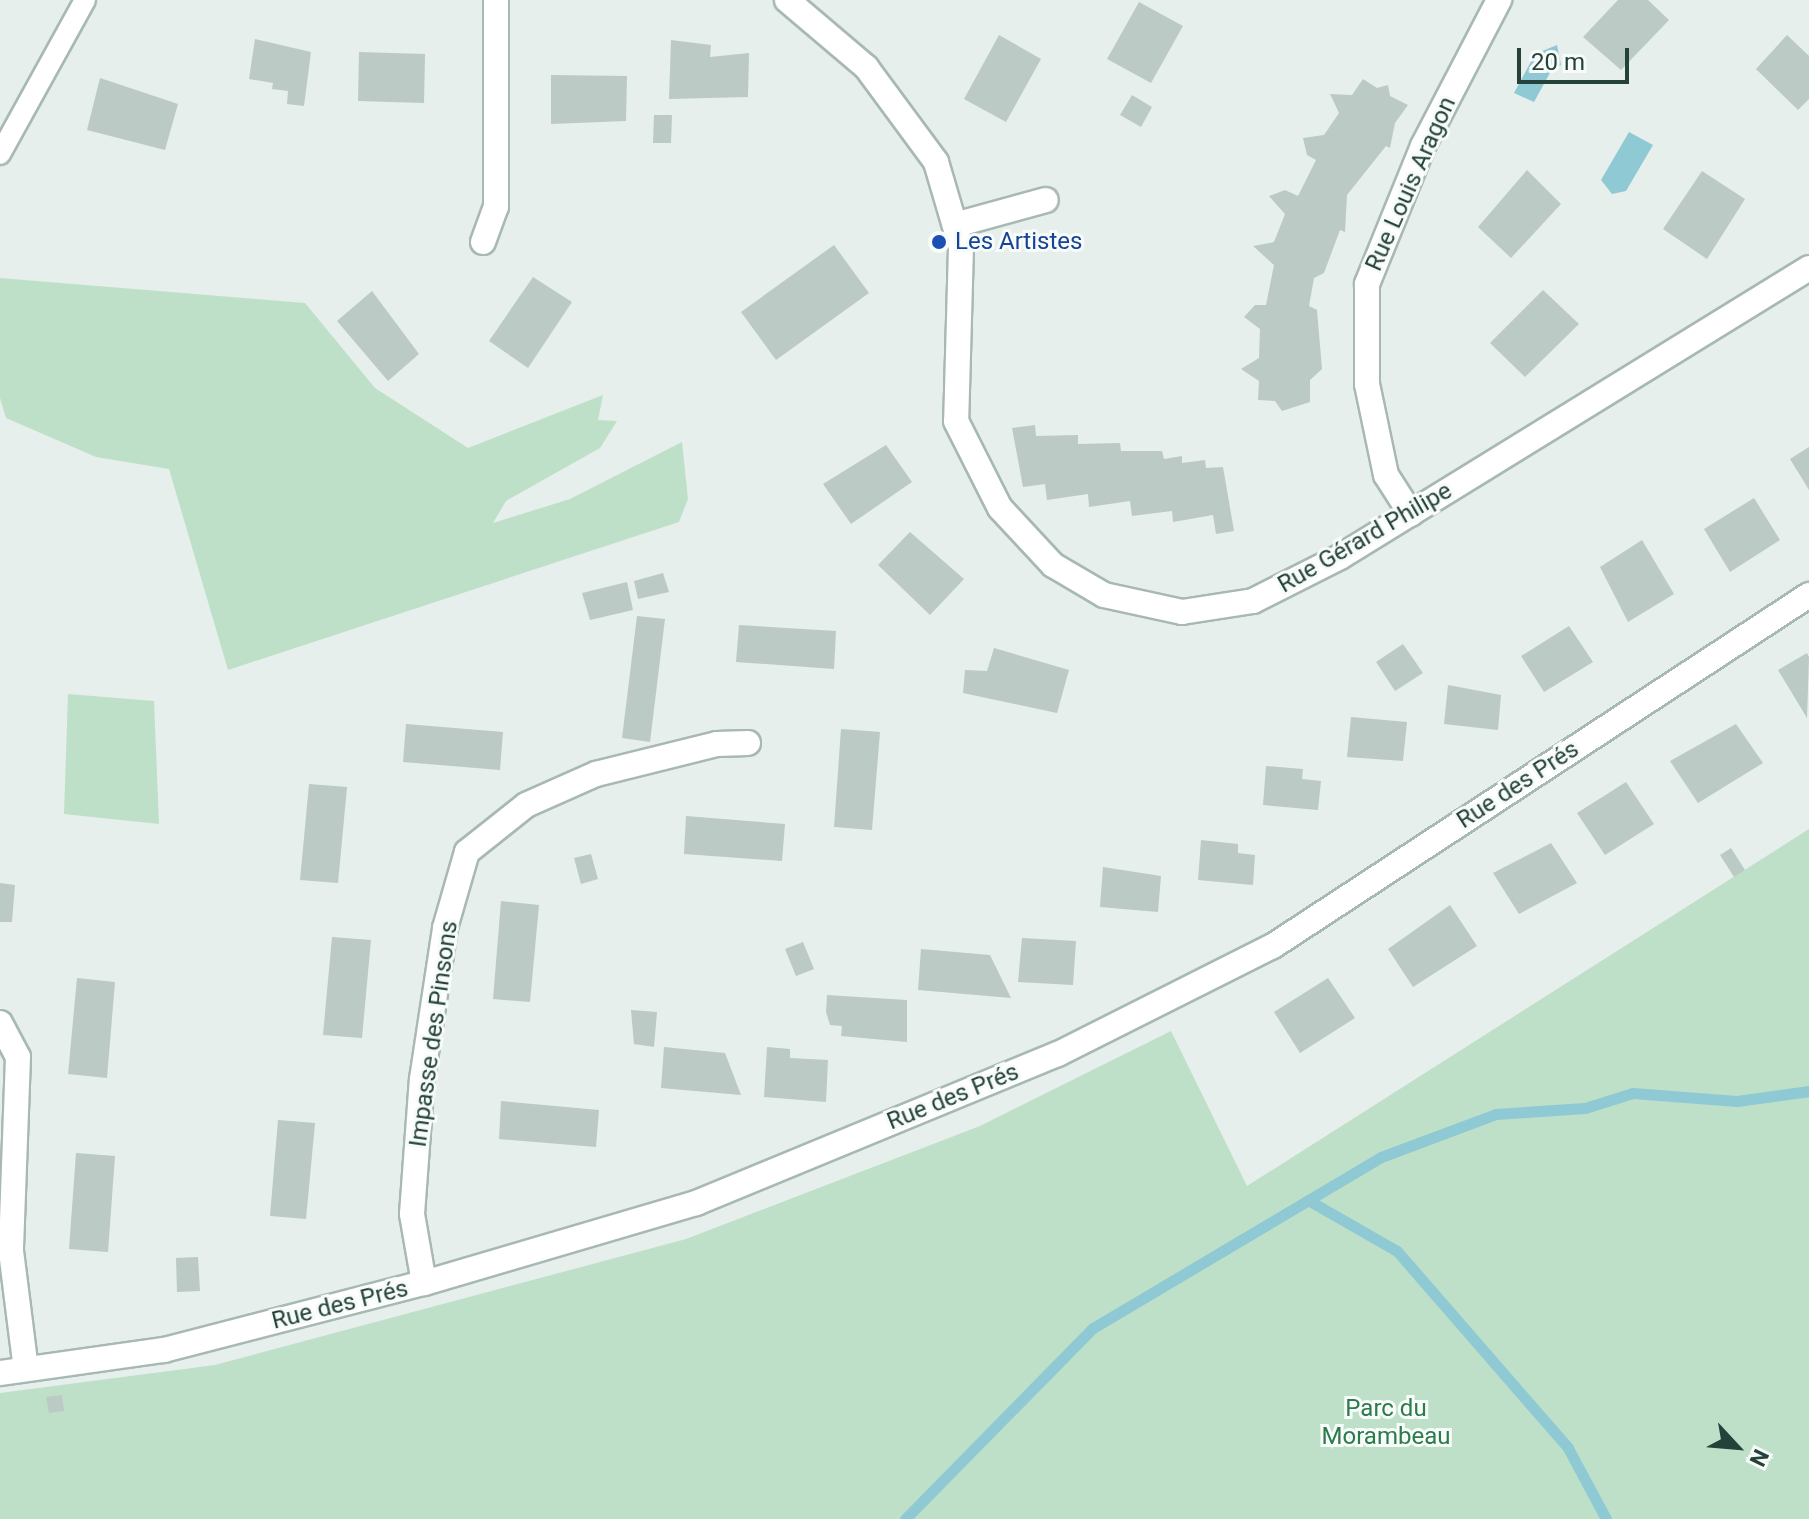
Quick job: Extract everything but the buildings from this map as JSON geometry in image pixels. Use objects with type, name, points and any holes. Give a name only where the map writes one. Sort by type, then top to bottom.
[{"type":"street","points":[[483,242],[496,207],[496,0]]},
{"type":"street","name":"Rue Gérard Philipe","points":[[787,0],[874,79],[936,162],[961,247],[956,421],[1000,508],[1053,565],[1104,595],[1197,610],[1253,601],[1411,514],[1809,268]]},
{"type":"street","name":"Rue Louis Aragon","points":[[1411,514],[1386,475],[1367,384],[1367,284],[1423,146],[1499,0]]},
{"type":"street","points":[[955,225],[1046,200]]},
{"type":"street","name":"Rue des Prés","points":[[0,1373],[164,1350],[424,1283],[696,1203],[1058,1054],[1273,946],[1809,595]]},
{"type":"street","name":"Impasse des Pinsons","points":[[424,1283],[412,1214],[422,1079],[445,928],[467,852],[526,805],[596,774],[748,743]]},
{"type":"street","points":[[0,1023],[18,1057],[11,1251],[26,1369]]},
{"type":"lane","points":[[0,154],[85,0]]},
{"type":"green space","points":[[0,278],[305,303],[375,388],[468,448],[603,395],[598,420],[617,421],[600,448],[506,501],[493,523],[570,499],[682,442],[688,499],[679,522],[228,670],[169,469],[96,457],[6,418],[0,398]]},
{"type":"green space","points":[[68,694],[154,701],[159,824],[64,814]]},
{"type":"green space","name":"Parc du Morambeau","points":[[1809,829],[1809,1519],[0,1519],[0,1393],[215,1365],[686,1239],[980,1126],[1171,1031],[1247,1186]]},
{"type":"water","points":[[1557,45],[1561,65],[1551,71],[1534,102],[1514,93],[1535,54]]},
{"type":"water","points":[[1629,132],[1653,145],[1626,191],[1612,194],[1601,180]]},
{"type":"waterway","points":[[905,1519],[1093,1328],[1381,1157],[1496,1114],[1585,1108],[1633,1093],[1737,1101],[1809,1091]]},
{"type":"waterway","points":[[1308,1200],[1397,1251],[1568,1448],[1606,1519]]},
{"type":"place","name":"Les Artistes","points":[[939,242]]}]
